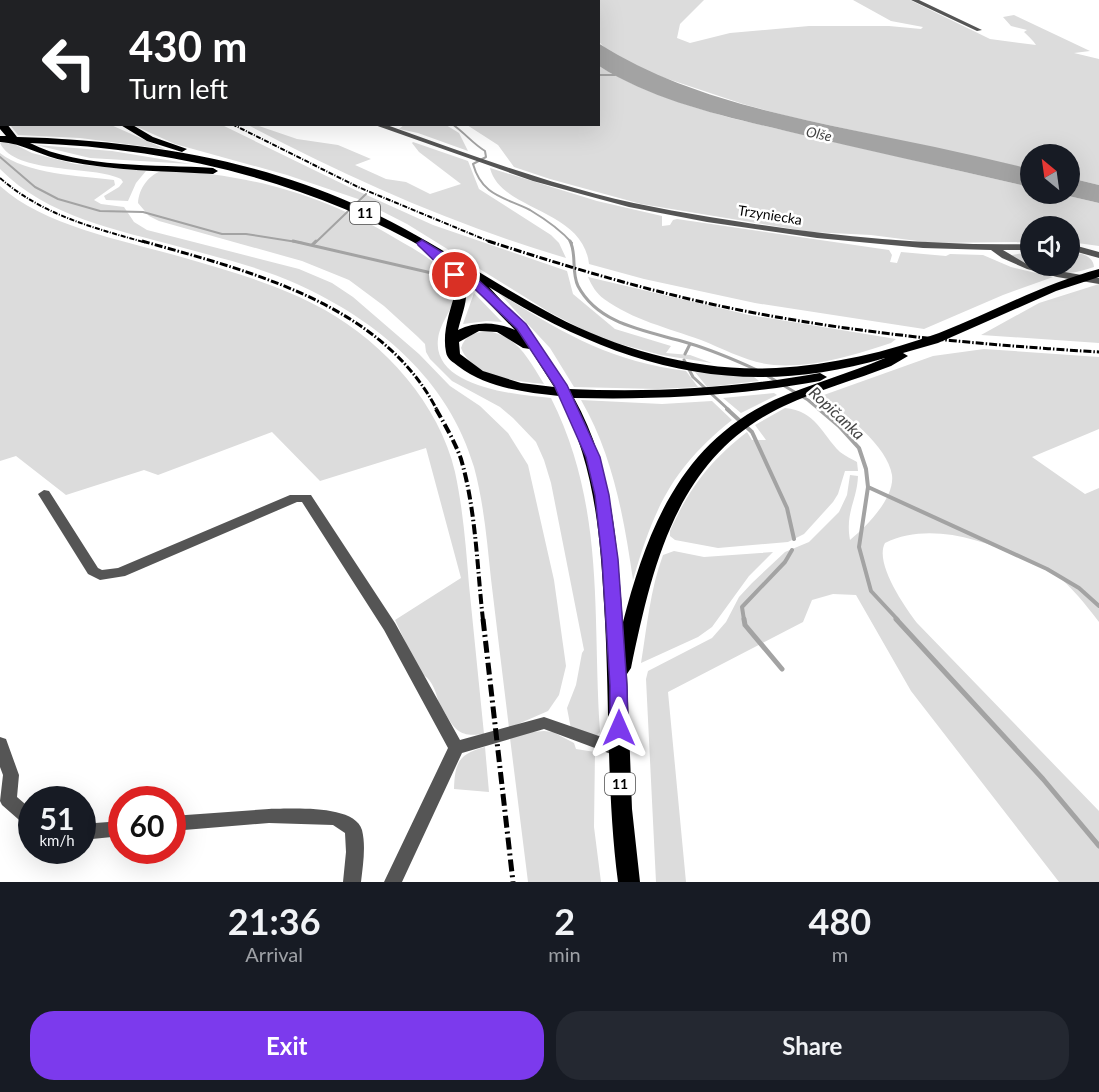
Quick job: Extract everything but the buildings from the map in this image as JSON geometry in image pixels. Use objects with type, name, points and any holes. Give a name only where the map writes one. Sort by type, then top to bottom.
[{"type":"main road","points":[[2,126],[9,135],[26,147],[63,158],[222,172],[287,182]]},
{"type":"main road","points":[[127,126],[150,139],[275,175],[287,182]]},
{"type":"main road","name":"11","points":[[0,139],[128,148],[203,160],[287,182],[348,205],[422,243],[457,266],[522,327],[545,360],[576,417],[593,457],[602,495],[610,559],[618,686],[622,836],[629,882]]},
{"type":"main road","points":[[422,243],[455,275],[462,290],[452,322],[450,342],[453,356],[469,371],[509,385],[609,394],[738,391],[808,380],[882,360],[942,336]]},
{"type":"main road","points":[[422,243],[462,264],[551,319],[610,347],[690,368],[726,372],[798,371],[852,363],[942,336]]},
{"type":"main road","points":[[618,686],[639,590],[655,542],[683,485],[704,457],[719,442],[750,418],[776,404],[870,371],[942,336],[1052,288],[1099,273]]},
{"type":"main road","points":[[450,342],[457,336],[475,328],[500,328],[519,337],[545,360]]},
{"type":"street","points":[[914,0],[979,30]]},
{"type":"street","name":"Trzyniecka","points":[[381,126],[591,195],[670,213],[809,235],[895,245],[1020,247]]},
{"type":"street","points":[[993,248],[1012,261],[1030,268],[1099,281]]},
{"type":"street","points":[[1080,250],[1099,255]]},
{"type":"street","points":[[44,494],[93,571],[100,575],[120,573],[295,498],[306,498],[390,627],[456,748]]},
{"type":"street","points":[[393,882],[456,748],[544,723],[619,750]]},
{"type":"street","points":[[0,744],[11,775],[8,800],[18,809]]},
{"type":"street","points":[[186,823],[269,816],[334,818],[346,823],[353,830],[355,852],[352,882]]},
{"type":"shaded area","points":[[600,0],[704,0],[680,24],[677,38],[690,43],[730,33],[809,26],[889,26],[921,29],[923,27],[891,21],[853,0],[910,0],[990,39],[1036,45],[1024,32],[1027,30],[1011,26],[1003,17],[1014,15],[1090,51],[1074,53],[1099,59],[1099,185],[1080,180],[1080,144],[1020,144],[1020,167],[787,116],[743,104],[620,63],[600,43]]},
{"type":"shaded area","points":[[600,67],[646,90],[731,118],[1020,185],[1020,204],[1080,204],[1080,199],[1099,203],[1099,246],[1080,243],[1080,216],[1020,216],[1020,242],[933,243],[871,235],[811,232],[641,204],[514,167],[498,145],[469,126],[600,126]]},
{"type":"shaded area","points":[[11,126],[113,126],[165,149],[80,138],[18,135]]},
{"type":"shaded area","points":[[135,126],[224,126],[433,225],[567,271],[573,294],[615,329],[671,346],[666,353],[690,355],[712,363],[661,355],[601,339],[549,312],[407,224],[358,199],[287,175],[175,144]]},
{"type":"shaded area","points":[[250,126],[259,126],[297,139],[338,145],[371,159],[355,165],[386,179],[406,182],[430,194],[461,184],[419,152],[413,142],[468,161],[479,189],[551,235],[559,243],[566,258],[444,216],[325,164]]},
{"type":"shaded area","points":[[403,126],[448,126],[459,133],[468,151],[418,133],[399,129]]},
{"type":"shaded area","points":[[0,143],[12,143],[32,153],[75,164],[146,171],[136,183],[128,201],[106,200],[104,196],[119,187],[123,182],[121,179],[21,160],[8,153]]},
{"type":"shaded area","points":[[36,145],[112,151],[191,164],[90,158]]},
{"type":"shaded area","points":[[0,153],[24,166],[39,170],[114,180],[115,185],[94,200],[101,204],[124,207],[134,222],[147,230],[299,269],[332,283],[353,297],[419,354],[450,386],[480,406],[508,433],[528,465],[554,580],[566,666],[559,695],[548,711],[509,728],[485,523],[474,467],[447,407],[428,380],[406,356],[355,316],[327,299],[283,278],[240,263],[108,228],[84,220],[39,199],[0,169]]},
{"type":"shaded area","points":[[490,168],[597,201],[662,216],[662,226],[670,225],[673,220],[677,219],[889,250],[892,255],[890,262],[897,263],[901,252],[946,256],[950,254],[983,255],[1020,269],[1020,276],[1053,277],[1003,295],[924,329],[755,303],[644,279],[589,264],[583,246],[572,231],[558,220],[524,203],[497,182]]},
{"type":"shaded area","points":[[164,170],[228,177],[287,190],[343,211],[413,248],[438,265],[453,285],[454,300],[438,339],[440,355],[449,368],[480,386],[551,398],[569,439],[581,480],[589,521],[593,562],[600,732],[596,736],[571,729],[567,708],[576,685],[584,650],[551,483],[536,442],[500,407],[452,381],[430,359],[425,344],[418,337],[384,306],[349,280],[302,261],[159,221],[149,216],[138,203],[140,192],[149,178]]},
{"type":"shaded area","points":[[0,186],[18,200],[63,222],[113,239],[239,274],[308,301],[347,324],[368,340],[406,378],[423,400],[436,423],[455,472],[464,528],[484,734],[464,734],[452,725],[439,703],[432,684],[420,673],[395,620],[461,578],[426,448],[320,481],[272,432],[158,475],[144,470],[66,495],[16,456],[0,461]]},
{"type":"shaded area","points":[[1020,254],[1020,261],[1013,258],[1012,255]]},
{"type":"shaded area","points":[[1080,254],[1089,257],[1094,267],[1080,271]]},
{"type":"shaded area","points":[[588,277],[749,315],[896,339],[891,343],[863,352],[819,363],[765,364],[746,359],[627,313],[601,297]]},
{"type":"shaded area","points":[[1099,284],[1099,343],[981,335],[1039,303]]},
{"type":"shaded area","points":[[474,293],[502,322],[463,324]]},
{"type":"shaded area","points":[[499,293],[544,321],[588,343],[634,360],[686,371],[698,387],[658,389],[574,387],[550,348]]},
{"type":"shaded area","points":[[492,332],[517,345],[529,359],[544,384],[509,379],[485,372],[467,358],[461,348],[466,339],[477,333]]},
{"type":"shaded area","points":[[984,349],[1099,357],[1099,429],[1032,457],[1085,494],[1099,488],[1099,622],[1073,590],[1051,572],[1006,551],[972,539],[936,534],[902,537],[885,543],[884,562],[892,584],[917,623],[1099,811],[1099,882],[1059,882],[911,691],[856,595],[833,594],[812,600],[803,622],[668,692],[686,882],[656,882],[646,679],[648,671],[712,638],[726,622],[739,597],[752,583],[785,552],[809,542],[839,512],[847,495],[850,475],[858,476],[849,522],[850,540],[864,528],[884,502],[892,484],[889,464],[864,431],[821,396],[933,356]]},
{"type":"shaded area","points":[[695,372],[754,377],[759,381],[707,387]]},
{"type":"shaded area","points":[[774,393],[777,395],[741,413],[723,398]]},
{"type":"shaded area","points":[[581,400],[662,404],[712,401],[732,420],[694,455],[668,491],[649,531],[633,580],[616,487],[601,443]]},
{"type":"shaded area","points":[[785,408],[804,413],[811,418],[840,452],[857,462],[858,471],[845,471],[833,502],[804,534],[788,542],[718,548],[675,540],[670,536],[670,531],[685,501],[712,464],[747,432],[752,440],[766,440],[755,425]]},
{"type":"shaded area","points":[[674,551],[704,557],[773,552],[749,576],[712,627],[698,637],[641,663],[649,609],[659,568],[663,555]]},
{"type":"shaded area","points":[[544,731],[553,732],[574,743],[576,749],[595,752],[594,827],[601,882],[528,882],[510,738]]},
{"type":"shaded area","points":[[485,747],[489,792],[454,789],[455,772],[460,761],[469,753]]},
{"type":"water","name":"Olše","points":[[600,44],[658,75],[720,98],[786,115],[1020,167],[1020,185],[738,119],[690,106],[643,89],[600,67]]},
{"type":"water","points":[[1080,180],[1099,185],[1099,203],[1080,199]]},
{"type":"waterway","points":[[600,75],[615,75]]},
{"type":"waterway","name":"Ropičanka","points":[[455,126],[485,151],[486,157],[473,164],[477,175],[488,189],[530,210],[570,241]]},
{"type":"waterway","points":[[0,157],[35,187],[58,199],[100,211],[143,212],[222,234],[246,234],[299,242]]},
{"type":"waterway","points":[[315,243],[366,194]]},
{"type":"waterway","points":[[293,241],[299,242]]},
{"type":"waterway","points":[[313,244],[316,241]]},
{"type":"waterway","name":"Ropičanka","points":[[570,241],[578,286],[599,310],[626,325],[706,349],[757,370]]},
{"type":"waterway","points":[[299,242],[303,243]]},
{"type":"waterway","points":[[299,242],[436,274]]},
{"type":"waterway","points":[[685,354],[690,344]]},
{"type":"waterway","points":[[684,360],[693,377],[729,410]]},
{"type":"waterway","name":"Ropičanka","points":[[766,375],[808,400],[820,410]]},
{"type":"waterway","points":[[727,409],[752,432],[787,508],[794,539]]},
{"type":"waterway","name":"Ropičanka","points":[[819,409],[859,448],[866,469],[868,487]]},
{"type":"waterway","points":[[868,487],[1047,569],[1079,588],[1099,606]]},
{"type":"waterway","name":"Ropičanka","points":[[868,487],[859,547],[871,591],[898,620]]},
{"type":"waterway","points":[[744,620],[742,607],[785,562],[792,550]]},
{"type":"waterway","points":[[744,619],[745,625],[782,669]]},
{"type":"waterway","name":"Ropičanka","points":[[896,619],[1043,779],[1099,846]]},
{"type":"railway","points":[[236,126],[358,187],[489,241]]},
{"type":"railway","points":[[0,178],[33,202],[69,219],[147,243]]},
{"type":"railway","points":[[142,241],[267,279],[347,317],[383,343],[413,373],[437,410]]},
{"type":"railway","points":[[489,241],[627,283],[759,314],[904,336],[1099,352]]},
{"type":"railway","points":[[489,241],[493,243]]},
{"type":"railway","points":[[436,409],[456,446],[466,478],[473,518],[483,620]]},
{"type":"railway","points":[[483,619],[513,882]]},
{"type":"route","points":[[455,275],[422,243],[457,266],[522,327],[561,385],[593,457],[602,495],[610,559],[619,728]]}]
